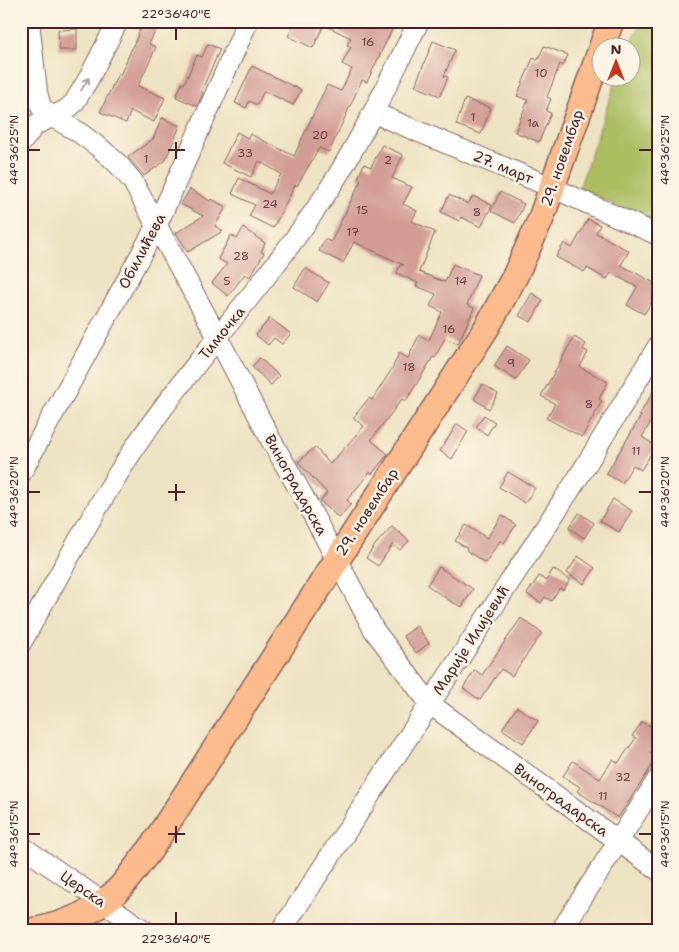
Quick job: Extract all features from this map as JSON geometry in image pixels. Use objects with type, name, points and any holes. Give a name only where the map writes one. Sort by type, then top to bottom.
[{"type":"main road","name":"29. новембар","points":[[31,931],[70,921],[102,902],[119,888],[150,850],[487,327],[523,259],[540,220],[611,21]]},
{"type":"street","points":[[29,21],[37,92],[41,107],[51,116]]},
{"type":"street","points":[[21,143],[35,125],[66,110],[74,103],[118,21]]},
{"type":"street","name":"Обилићева","points":[[21,472],[156,227],[248,21]]},
{"type":"street","name":"Тимочка","points":[[21,643],[75,546],[136,447],[217,336],[253,294],[324,197],[374,113],[419,21]]},
{"type":"street","name":"27. март","points":[[374,113],[551,187],[658,235]]},
{"type":"street","name":"Виноградарска","points":[[51,116],[77,131],[118,164],[133,182],[217,336],[270,440],[303,496],[374,630],[430,704],[658,870]]},
{"type":"street","name":"Марије Илијевић","points":[[281,931],[583,470],[658,346]]},
{"type":"street","points":[[561,931],[658,779]]},
{"type":"street","name":"Церска","points":[[21,846],[145,931]]},
{"type":"green space","points":[[643,21],[658,21],[658,224],[579,189],[614,88],[642,88],[642,38],[634,38]]},
{"type":"building","points":[[130,21],[160,21],[149,44],[156,47],[138,86],[165,98],[154,122],[131,111],[126,123],[100,112],[118,74],[120,75],[140,30],[129,25]]},
{"type":"building","points":[[295,21],[352,21],[366,28],[369,21],[396,21],[367,82],[362,80],[329,152],[319,148],[297,186],[295,185],[273,228],[249,216],[255,205],[232,194],[239,178],[270,194],[281,174],[259,161],[251,177],[222,163],[237,132],[248,138],[250,134],[294,156],[327,85],[341,91],[352,69],[342,64],[351,47],[347,45],[351,38],[324,25],[313,48],[288,36]]},
{"type":"building","points":[[77,29],[77,50],[59,50],[58,30]]},
{"type":"building","points":[[433,41],[455,50],[444,76],[448,77],[440,96],[415,86]]},
{"type":"building","points":[[208,44],[220,49],[201,92],[203,93],[197,106],[176,97],[197,55],[202,57]]},
{"type":"building","points":[[544,46],[568,55],[563,66],[560,64],[547,97],[551,99],[546,111],[551,113],[539,142],[515,132],[528,100],[517,96],[533,58],[538,60]]},
{"type":"building","points":[[252,66],[301,90],[293,105],[264,91],[257,105],[249,101],[246,108],[235,103]]},
{"type":"building","points":[[465,99],[491,108],[481,134],[456,125]]},
{"type":"building","points":[[162,118],[180,126],[165,161],[144,176],[128,157],[153,139]]},
{"type":"building","points":[[382,145],[403,155],[392,178],[412,187],[403,204],[417,211],[412,221],[435,232],[419,272],[445,282],[453,264],[479,275],[467,305],[474,308],[458,344],[445,338],[435,358],[433,357],[406,401],[402,399],[371,440],[388,454],[347,500],[351,504],[339,518],[320,501],[327,493],[298,462],[315,447],[330,464],[364,426],[353,418],[369,398],[372,400],[393,367],[399,353],[408,358],[419,335],[429,340],[442,312],[430,306],[436,294],[416,286],[418,283],[397,273],[400,265],[404,265],[354,242],[343,263],[319,251],[325,239],[331,242],[361,180],[358,178],[364,164],[371,167]]},
{"type":"building","points":[[190,189],[210,201],[211,199],[226,207],[215,226],[223,231],[188,252],[176,233],[203,216],[181,204]]},
{"type":"building","points":[[500,192],[524,204],[515,223],[491,211]]},
{"type":"building","points":[[449,195],[468,204],[473,196],[492,205],[481,227],[461,217],[459,221],[441,212]]},
{"type":"building","points":[[588,219],[600,225],[596,233],[629,251],[621,265],[658,285],[652,301],[644,314],[627,305],[637,287],[611,273],[607,279],[587,268],[584,272],[556,257],[564,243],[572,248]]},
{"type":"building","points":[[243,228],[265,243],[261,252],[264,253],[250,277],[245,274],[228,296],[212,283],[227,264],[218,259],[231,235],[237,239]]},
{"type":"building","points":[[305,268],[329,283],[317,302],[294,287]]},
{"type":"building","points":[[532,293],[543,300],[531,322],[519,316]]},
{"type":"building","points":[[270,318],[291,334],[282,344],[274,338],[268,345],[256,335]]},
{"type":"building","points":[[574,337],[586,344],[583,349],[588,352],[580,367],[608,382],[599,399],[602,401],[582,437],[546,418],[555,404],[541,396]]},
{"type":"building","points":[[507,346],[529,360],[516,380],[494,366]]},
{"type":"building","points":[[260,358],[279,376],[271,385],[252,367]]},
{"type":"building","points":[[483,384],[498,394],[489,409],[474,399]]},
{"type":"building","points":[[658,384],[658,410],[642,437],[656,446],[641,470],[633,465],[622,483],[606,474]]},
{"type":"building","points":[[484,415],[495,422],[487,435],[476,427]]},
{"type":"building","points":[[457,424],[468,431],[452,459],[440,451]]},
{"type":"building","points":[[508,472],[535,488],[525,503],[499,487]]},
{"type":"building","points":[[613,499],[632,511],[619,532],[600,521]]},
{"type":"building","points":[[579,513],[594,523],[584,538],[569,528]]},
{"type":"building","points":[[502,515],[516,525],[504,543],[500,541],[485,563],[455,541],[466,525],[487,538]]},
{"type":"building","points":[[392,526],[409,541],[400,550],[393,544],[378,566],[366,558]]},
{"type":"building","points":[[578,556],[595,568],[584,584],[567,573]]},
{"type":"building","points":[[439,567],[473,589],[462,607],[427,585]]},
{"type":"building","points":[[553,569],[570,580],[563,590],[560,588],[551,601],[545,597],[541,603],[527,594],[539,576],[546,581]]},
{"type":"building","points":[[521,618],[542,633],[512,676],[501,669],[480,700],[463,688],[475,670],[482,675]]},
{"type":"building","points":[[417,626],[429,643],[416,653],[403,636]]},
{"type":"building","points":[[517,707],[538,721],[523,743],[502,729]]},
{"type":"building","points":[[658,717],[658,741],[650,753],[657,758],[618,818],[577,791],[580,787],[563,776],[573,761],[600,779],[613,759],[618,763],[636,738],[632,736],[642,722],[651,727]]}]
